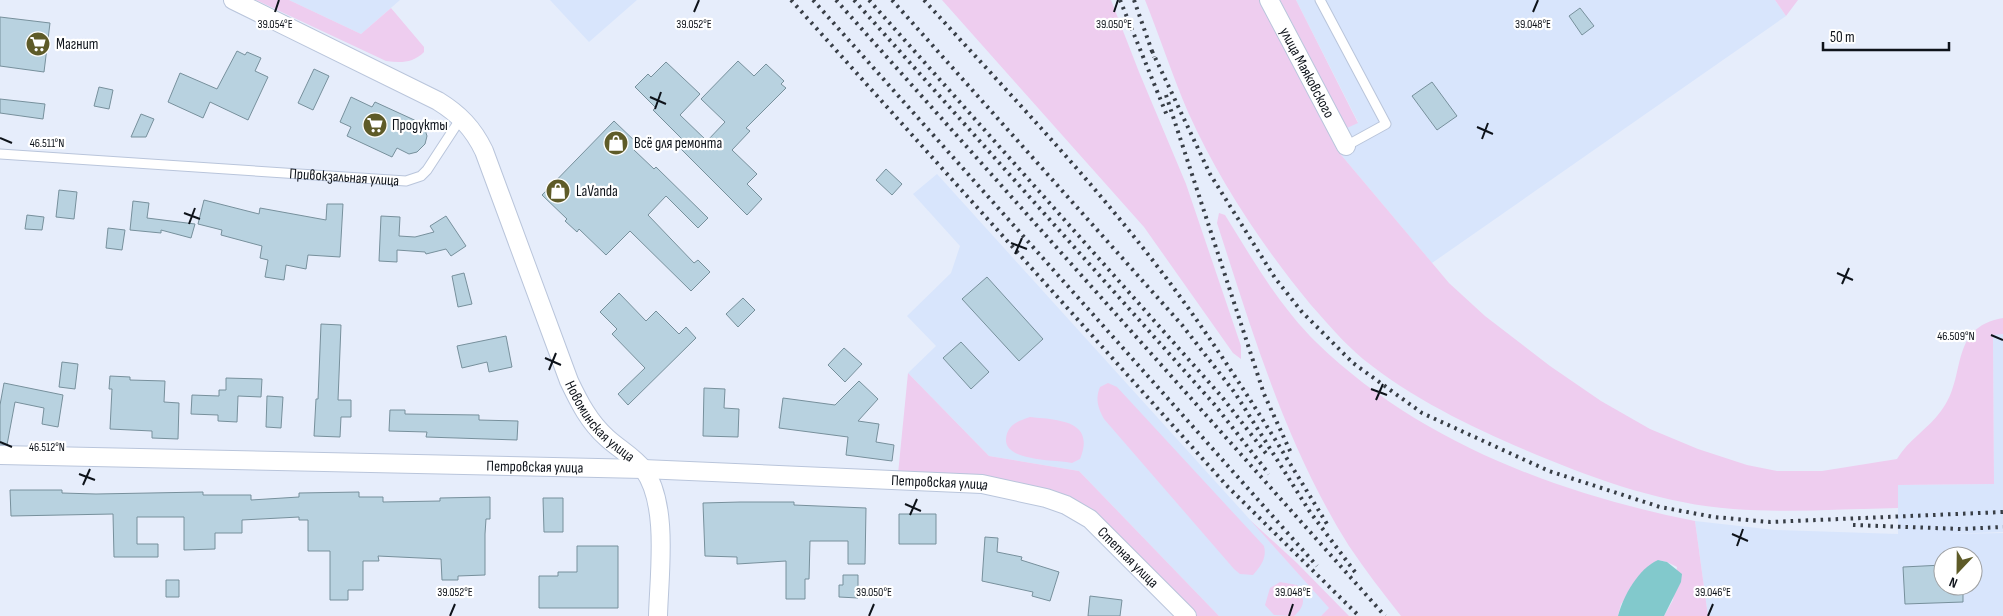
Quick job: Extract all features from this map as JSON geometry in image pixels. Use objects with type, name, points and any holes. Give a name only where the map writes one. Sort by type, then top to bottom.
[{"type":"street","points":[[233,0],[438,101],[461,118]]},
{"type":"street","name":"улица Маяковского","points":[[1269,0],[1346,146]]},
{"type":"street","name":"Новоминская улица","points":[[461,118],[472,129],[484,151],[566,372],[581,406],[596,428],[643,469],[651,483],[659,510],[658,616]]},
{"type":"street","name":"Петровская улица","points":[[0,455],[643,469],[982,484],[1026,492],[1066,505]]},
{"type":"street","name":"Степная улица","points":[[1066,505],[1090,519],[1187,616]]},
{"type":"lane","points":[[1320,0],[1386,124],[1346,146]]},
{"type":"lane","name":"Привокзальная улица","points":[[0,154],[406,181],[421,176],[427,170],[461,118]]},
{"type":"shaded area","points":[[256,0],[289,0],[361,34],[391,8],[424,47],[424,52],[420,56],[407,61],[386,61]]},
{"type":"shaded area","points":[[289,0],[400,0],[361,34]]},
{"type":"shaded area","points":[[550,0],[637,0],[589,42]]},
{"type":"shaded area","points":[[942,0],[1111,0],[1186,184],[1241,346],[1241,359],[1233,353],[1144,227]]},
{"type":"shaded area","points":[[1145,0],[1260,0],[1337,150],[1449,283],[1485,316],[1550,366],[1601,401],[1650,429],[1698,449],[1747,465],[1777,471],[1822,471],[1897,459],[1907,446],[1936,417],[1949,398],[1961,356],[1973,332],[1985,323],[2003,318],[2003,334],[1993,335],[1994,484],[1898,485],[1898,508],[1774,511],[1708,506],[1658,497],[1585,474],[1492,435],[1425,401],[1383,374],[1349,346],[1311,305],[1259,237],[1228,188],[1200,138],[1182,98]]},
{"type":"shaded area","points":[[1280,0],[1296,0],[1358,123],[1347,128]]},
{"type":"shaded area","points":[[1296,0],[1775,0],[1786,16],[1432,263],[1337,150],[1330,136],[1358,122]]},
{"type":"shaded area","points":[[1775,0],[1798,0],[1786,16]]},
{"type":"shaded area","points":[[937,174],[1330,608],[1321,616],[1219,616],[1079,471],[989,456],[908,373],[936,346],[907,316],[951,273],[960,246],[913,194]]},
{"type":"shaded area","points":[[1219,213],[1225,215],[1256,266],[1303,329],[1357,378],[1400,409],[1446,436],[1493,459],[1543,479],[1593,496],[1695,521],[1708,616],[1664,616],[1673,600],[1677,567],[1658,560],[1621,604],[1618,616],[1401,616],[1349,546],[1307,469],[1289,429],[1258,348],[1217,223]]},
{"type":"shaded area","points":[[1993,334],[2003,334],[2003,532],[1947,534],[2003,533],[2003,616],[1708,616],[1695,521],[1775,530],[1898,534],[1898,485],[1994,484]]},
{"type":"shaded area","points":[[908,373],[989,456],[1079,471],[1219,616],[1196,616],[1113,530],[1094,516],[898,474]]},
{"type":"shaded area","points":[[1108,383],[1117,387],[1264,546],[1263,562],[1253,575],[1240,574],[1234,569],[1104,419],[1097,399],[1100,387]]},
{"type":"shaded area","points":[[1030,417],[1062,421],[1072,424],[1079,429],[1083,436],[1084,446],[1080,459],[1072,463],[1030,458],[1012,451],[1007,446],[1008,430],[1017,422]]},
{"type":"shaded area","points":[[1250,520],[1297,563],[1349,616],[1321,616],[1329,608]]},
{"type":"shaded area","points":[[1658,560],[1667,562],[1682,574],[1681,582],[1664,616],[1618,616],[1628,592],[1638,576],[1644,569]]},
{"type":"shaded area","points":[[1280,582],[1297,585],[1302,594],[1301,609],[1294,616],[1274,615],[1265,605],[1270,588]]},
{"type":"building","points":[[1580,8],[1594,26],[1582,35],[1569,16]]},
{"type":"building","points":[[0,17],[50,23],[44,72],[0,66]]},
{"type":"building","points":[[237,51],[245,55],[247,52],[261,58],[255,71],[268,77],[248,120],[210,102],[203,118],[168,102],[180,73],[217,89]]},
{"type":"building","points":[[738,61],[754,76],[766,64],[784,81],[781,84],[786,88],[746,128],[750,131],[732,150],[757,174],[747,184],[762,199],[747,215],[677,145],[682,139],[653,110],[656,108],[635,87],[648,74],[651,77],[666,62],[700,94],[680,115],[707,141],[725,122],[701,99]]},
{"type":"building","points":[[314,69],[329,76],[313,110],[298,103]]},
{"type":"building","points":[[1432,82],[1457,116],[1437,130],[1412,96]]},
{"type":"building","points":[[99,87],[113,90],[109,109],[94,106]]},
{"type":"building","points":[[351,97],[372,107],[375,102],[423,124],[427,136],[425,144],[417,152],[409,154],[397,148],[392,157],[347,136],[351,127],[340,122]]},
{"type":"building","points":[[0,99],[45,104],[43,119],[0,113]]},
{"type":"building","points":[[141,114],[154,119],[146,137],[131,137]]},
{"type":"building","points":[[614,121],[639,145],[634,150],[654,169],[656,167],[708,218],[698,228],[666,196],[648,215],[694,263],[698,260],[710,272],[691,291],[630,231],[606,255],[579,229],[577,232],[565,221],[567,219],[542,195]]},
{"type":"building","points":[[886,169],[902,184],[892,195],[876,180]]},
{"type":"building","points":[[59,190],[77,192],[74,219],[56,217]]},
{"type":"building","points":[[204,200],[259,214],[260,208],[326,220],[327,204],[343,204],[340,257],[308,255],[306,269],[286,265],[284,280],[265,277],[268,260],[260,258],[262,246],[221,235],[222,230],[198,224]]},
{"type":"building","points":[[133,201],[149,203],[147,218],[195,224],[191,238],[161,230],[161,233],[130,230]]},
{"type":"building","points":[[27,215],[44,217],[42,230],[25,229]]},
{"type":"building","points":[[381,216],[400,217],[399,236],[415,237],[434,232],[430,226],[446,216],[466,246],[451,256],[446,249],[426,254],[425,252],[397,250],[397,262],[379,261]]},
{"type":"building","points":[[108,228],[125,230],[122,250],[106,248]]},
{"type":"building","points":[[464,273],[472,304],[458,307],[452,276]]},
{"type":"building","points":[[987,277],[1043,339],[1019,361],[962,299]]},
{"type":"building","points":[[619,293],[646,321],[656,311],[679,334],[686,327],[696,338],[628,405],[618,394],[645,368],[612,334],[617,329],[600,312]]},
{"type":"building","points":[[743,298],[755,310],[738,327],[726,314]]},
{"type":"building","points":[[321,324],[341,325],[338,400],[351,400],[351,417],[341,417],[340,437],[314,436],[316,399],[318,399]]},
{"type":"building","points":[[506,336],[512,367],[489,372],[487,362],[462,368],[457,346]]},
{"type":"building","points":[[961,342],[989,372],[971,389],[943,358]]},
{"type":"building","points":[[844,348],[862,364],[845,382],[828,365]]},
{"type":"building","points":[[62,362],[78,364],[75,389],[59,387]]},
{"type":"building","points":[[110,376],[130,377],[130,380],[165,381],[164,402],[179,403],[178,439],[152,438],[152,431],[110,429],[112,389],[109,389]]},
{"type":"building","points":[[226,378],[262,379],[261,397],[238,396],[237,422],[218,421],[218,415],[191,414],[192,395],[219,396],[219,390],[226,390]]},
{"type":"building","points":[[859,381],[878,399],[858,421],[879,424],[876,442],[894,445],[892,461],[846,455],[848,437],[779,428],[783,398],[835,405]]},
{"type":"building","points":[[4,383],[63,395],[58,427],[42,424],[44,408],[15,402],[7,445],[0,444],[0,405]]},
{"type":"building","points":[[704,388],[725,389],[724,408],[739,409],[738,437],[703,436]]},
{"type":"building","points":[[267,396],[283,397],[281,428],[266,427]]},
{"type":"building","points":[[390,410],[405,410],[405,414],[479,415],[479,420],[518,421],[517,440],[426,437],[427,432],[389,431]]},
{"type":"building","points":[[10,490],[62,490],[62,493],[96,494],[203,492],[203,495],[251,495],[251,500],[299,497],[299,493],[359,492],[359,497],[383,497],[383,502],[440,501],[440,498],[490,497],[490,519],[486,519],[485,534],[485,575],[458,576],[458,580],[442,580],[441,559],[378,556],[379,561],[363,561],[363,590],[348,590],[348,600],[330,600],[330,551],[308,551],[308,520],[299,520],[299,517],[242,520],[242,533],[215,533],[215,549],[184,550],[184,517],[137,517],[137,544],[158,544],[158,557],[114,557],[113,514],[11,516]]},
{"type":"building","points":[[543,498],[563,498],[563,532],[544,532]]},
{"type":"building","points":[[794,502],[794,505],[866,508],[865,564],[848,564],[848,541],[810,541],[809,579],[805,579],[805,599],[786,599],[786,561],[737,564],[737,557],[705,556],[703,503]]},
{"type":"building","points":[[899,514],[936,514],[936,544],[899,544]]},
{"type":"building","points":[[985,537],[998,538],[997,552],[1022,557],[1021,560],[1059,572],[1050,601],[1032,596],[1033,592],[982,581]]},
{"type":"building","points":[[577,546],[618,546],[618,608],[539,608],[539,576],[558,576],[558,572],[577,572]]},
{"type":"building","points":[[1933,566],[1933,596],[1963,596],[1963,602],[1905,604],[1903,567]]},
{"type":"building","points":[[843,575],[858,575],[858,598],[839,597],[839,585],[843,585]]},
{"type":"building","points":[[166,580],[179,580],[179,597],[166,597]]},
{"type":"building","points":[[1090,596],[1122,600],[1120,616],[1088,616]]},
{"type":"railway","points":[[791,0],[1228,487],[1359,616]]},
{"type":"railway","points":[[813,0],[1317,566]]},
{"type":"railway","points":[[836,0],[1385,616]]},
{"type":"railway","points":[[854,0],[1214,404],[1269,474]]},
{"type":"railway","points":[[869,0],[1222,397],[1268,456]]},
{"type":"railway","points":[[892,0],[1182,325],[1235,393],[1310,512],[1355,572]]},
{"type":"railway","points":[[924,0],[1057,146],[1121,220],[1181,298],[1220,353],[1327,524]]},
{"type":"railway","points":[[1120,0],[1168,118]]},
{"type":"railway","points":[[1134,0],[1154,57]]},
{"type":"railway","points":[[1152,51],[1210,174],[1275,278],[1302,312],[1353,363],[1422,413],[1549,471],[1660,507],[1714,517],[1770,522],[2003,512]]},
{"type":"railway","points":[[1166,95],[1264,394],[1291,453]]},
{"type":"railway","points":[[1853,525],[1961,529],[2003,527]]},
{"type":"place","name":"Магнит","points":[[38,44]]},
{"type":"place","name":"Продукты","points":[[375,125]]},
{"type":"place","name":"Всё для ремонта","points":[[616,143]]},
{"type":"place","name":"LaVanda","points":[[558,191]]}]
